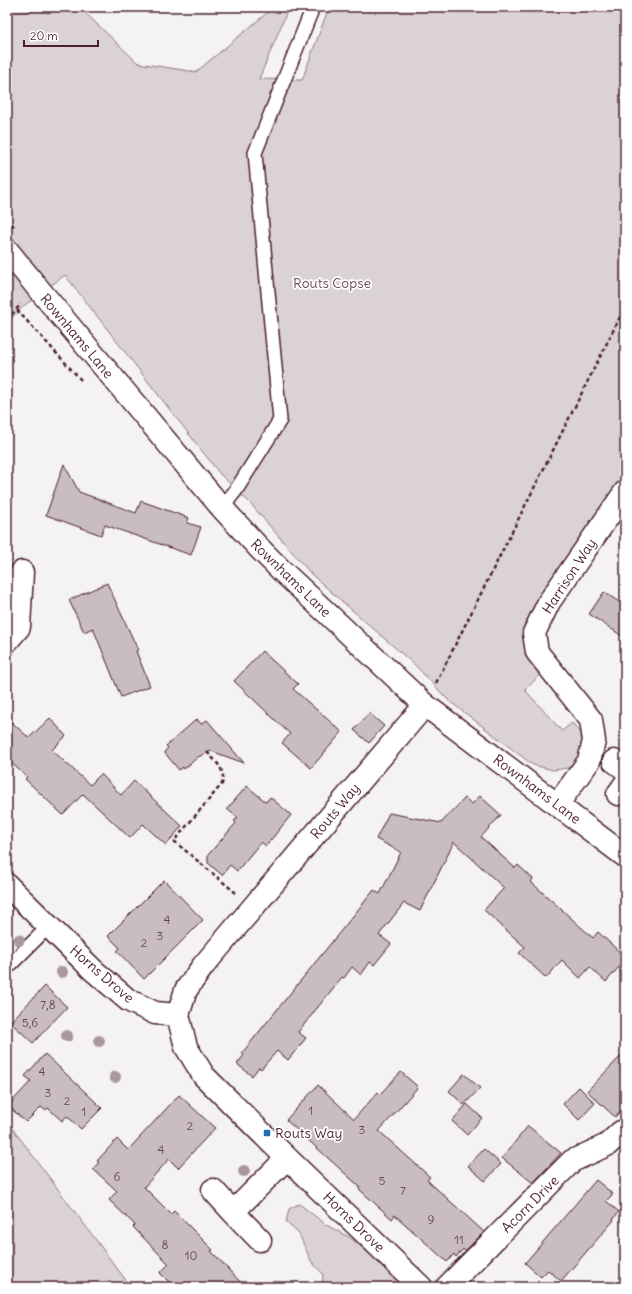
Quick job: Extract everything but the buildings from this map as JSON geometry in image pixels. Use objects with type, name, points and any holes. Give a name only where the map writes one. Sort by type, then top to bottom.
[{"type":"street","name":"Rownhams Lane","points":[[7,250],[222,508],[282,571],[425,705],[625,856]]},
{"type":"street","name":"Harrison Way","points":[[558,805],[589,761],[594,741],[592,720],[537,652],[534,633],[549,602],[625,492]]},
{"type":"street","points":[[7,641],[19,627],[22,572]]},
{"type":"street","name":"Routs Way","points":[[178,1015],[186,990],[203,966],[425,705]]},
{"type":"street","name":"Horns Drove","points":[[7,885],[93,970],[128,1000],[155,1013],[178,1015],[186,1047],[204,1076],[421,1287]]},
{"type":"street","name":"Acorn Drive","points":[[447,1287],[572,1161],[607,1145],[621,1132]]},
{"type":"street","points":[[233,1212],[287,1158]]},
{"type":"street","points":[[213,1190],[260,1240]]},
{"type":"lane","points":[[222,508],[236,490],[280,420],[255,153],[313,7]]},
{"type":"lane","points":[[7,968],[49,926]]},
{"type":"path","points":[[425,705],[625,307]]},
{"type":"path","points":[[207,752],[222,769],[222,784],[174,841],[253,908]]},
{"type":"green space","name":"Routs Copse","points":[[79,7],[138,63],[196,72],[274,7],[289,7],[259,79],[302,80],[329,7],[625,7],[625,476],[583,533],[536,604],[527,621],[526,643],[539,676],[525,690],[562,731],[572,723],[579,730],[585,740],[579,758],[568,768],[553,770],[533,765],[448,700],[416,666],[312,575],[249,502],[220,474],[65,275],[25,305],[7,322],[7,13]]},
{"type":"green space","points":[[7,1121],[131,1287],[7,1287]]},
{"type":"green space","points":[[299,1204],[328,1226],[349,1237],[375,1258],[400,1287],[322,1287],[323,1274],[311,1261],[299,1234],[286,1222],[289,1209]]},
{"type":"place","name":"Routs Way","points":[[267,1133]]}]
